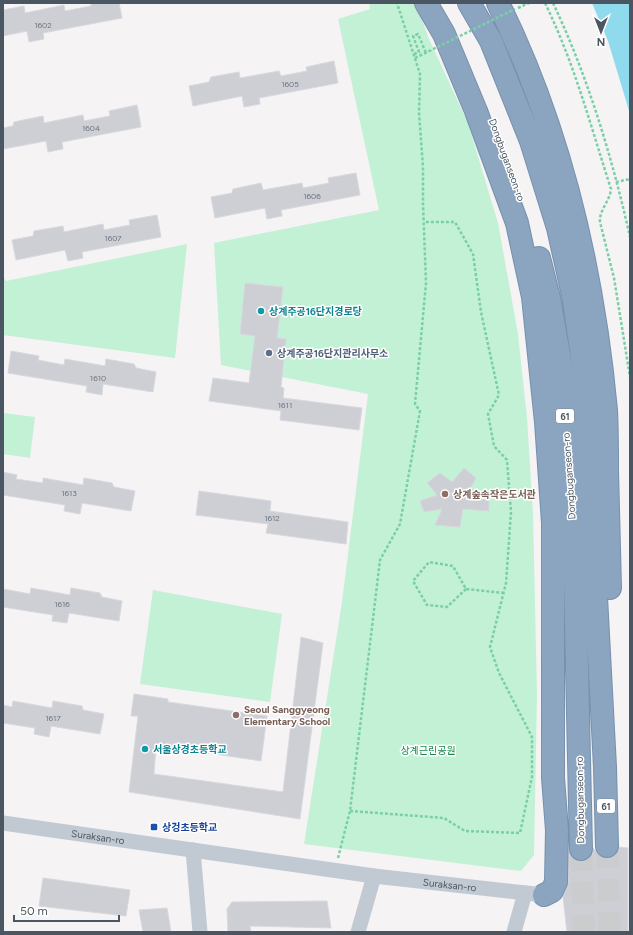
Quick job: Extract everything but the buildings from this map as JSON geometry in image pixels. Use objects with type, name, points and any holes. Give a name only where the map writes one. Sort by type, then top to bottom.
[{"type":"highway","points":[[426,3],[444,34],[453,55],[476,111],[517,222],[533,298],[546,422],[553,523],[553,778],[557,830],[556,882],[552,891],[534,894]]},
{"type":"highway","name":"Dongbuganseon-ro","points":[[443,3],[467,53],[512,169],[533,236],[549,298],[561,364],[575,577],[581,849]]},
{"type":"highway","name":"Dongbuganseon-ro","points":[[469,3],[491,41],[531,141],[558,228],[573,295],[584,370],[605,767],[607,846]]},
{"type":"highway","points":[[506,6],[511,30],[554,142],[569,196],[592,303],[606,410],[612,661],[605,767]]},
{"type":"street","name":"Suraksan-ro","points":[[3,823],[374,876],[534,894]]},
{"type":"street","points":[[193,850],[200,932]]},
{"type":"street","points":[[358,932],[374,876]]},
{"type":"street","points":[[514,932],[534,894]]},
{"type":"path","points":[[335,870],[350,812],[380,560],[400,524],[420,411],[414,404],[426,283],[423,167],[419,113],[420,74],[397,3]]},
{"type":"path","points":[[415,58],[506,6],[522,6],[529,3]]},
{"type":"path","points":[[545,3],[563,41],[575,73],[611,189],[609,198],[601,214],[600,222],[614,278],[630,377]]},
{"type":"path","points":[[553,3],[570,39],[586,81],[616,182],[630,237]]},
{"type":"path","points":[[414,54],[419,52],[413,36],[418,34],[426,53]]},
{"type":"path","points":[[616,182],[630,179]]},
{"type":"path","points":[[350,812],[444,818],[465,831],[520,833],[532,777],[532,738],[499,673],[490,647],[506,583],[511,512],[507,460],[494,446],[488,414],[499,394],[481,312],[473,254],[455,222],[424,222]]},
{"type":"path","points":[[429,562],[453,566],[466,589],[447,607],[426,605],[413,581],[429,562]]},
{"type":"path","points":[[466,589],[504,594]]},
{"type":"green space","name":"상계근린공원","points":[[369,3],[416,3],[429,39],[468,123],[498,223],[518,334],[527,418],[533,514],[537,695],[534,855],[521,871],[304,844],[342,602],[368,394],[221,365],[214,243],[379,210],[338,19],[370,9]]},
{"type":"green space","points":[[187,244],[175,358],[3,335],[3,277],[6,281]]},
{"type":"green space","points":[[3,413],[35,417],[30,458],[3,454]]},
{"type":"green space","points":[[153,590],[282,614],[270,702],[140,684]]},
{"type":"water","points":[[592,3],[630,3],[630,114],[608,41]]},
{"type":"tunnel","points":[[607,846],[610,932]]},
{"type":"tunnel","points":[[581,849],[584,932]]},
{"type":"place","name":"상계주공16단지경로당","points":[[261,311]]},
{"type":"place","name":"상계주공16단지관리사무소","points":[[269,353]]},
{"type":"place","name":"상계숲속작은도서관","points":[[445,494]]},
{"type":"place","name":"Seoul Sanggyeong Elementary School","points":[[236,715]]},
{"type":"place","name":"서울상경초등학교","points":[[145,749]]},
{"type":"place","name":"상겅초등학교","points":[[154,827]]}]
